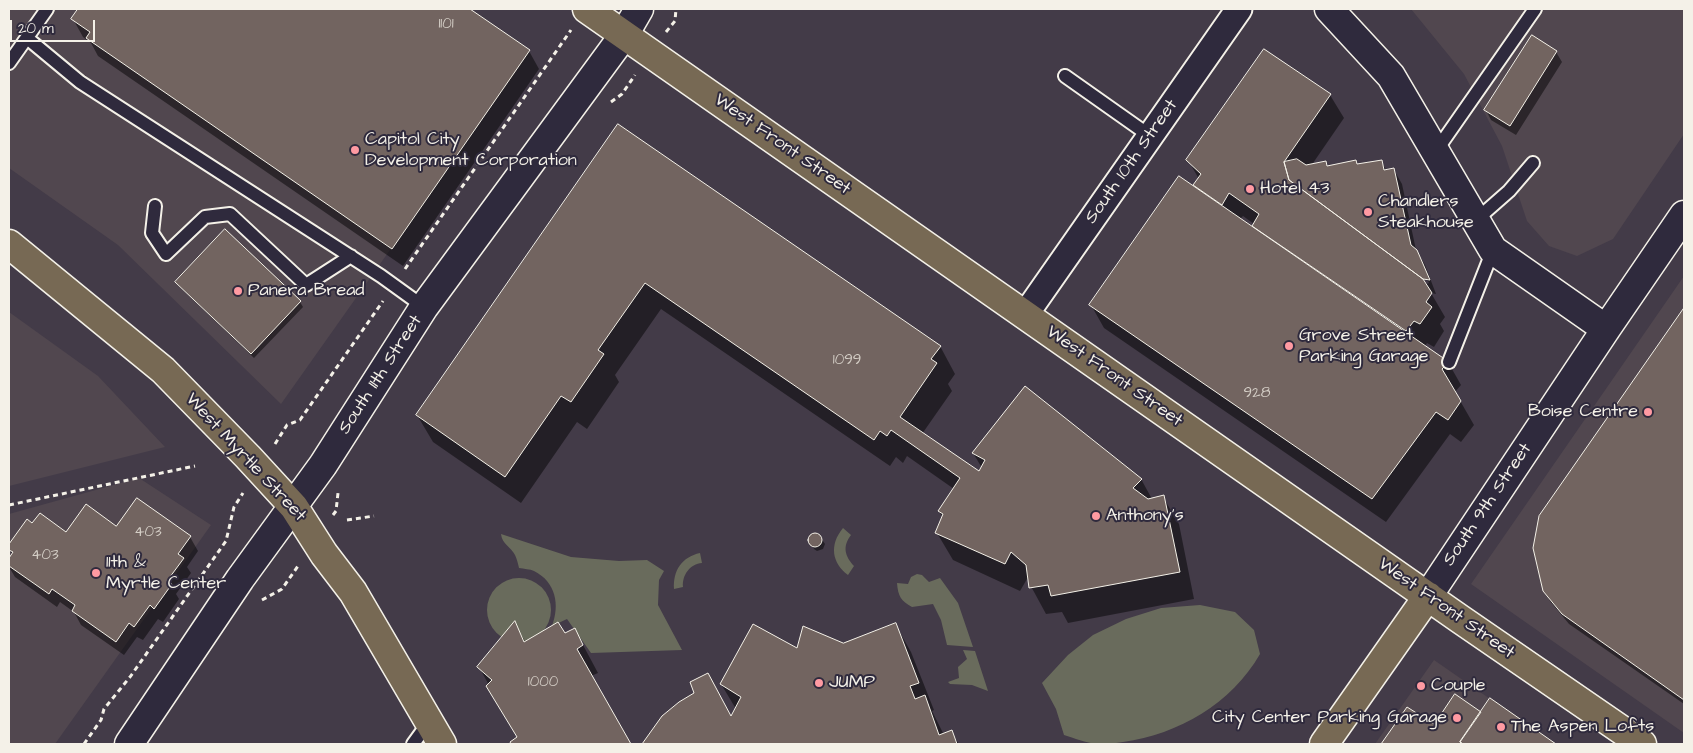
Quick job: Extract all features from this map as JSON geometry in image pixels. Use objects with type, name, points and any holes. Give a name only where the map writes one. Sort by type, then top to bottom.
[{"type":"main road","name":"West Front Street","points":[[587,9],[1642,744]]},
{"type":"main road","name":"West Myrtle Street","points":[[9,244],[163,370],[294,507],[324,554],[354,592],[436,733]]},
{"type":"main road","name":"South 9th Street","points":[[1324,744],[1428,596]]},
{"type":"street","name":"South 11th Street","points":[[129,744],[240,579],[324,465],[424,308],[624,35],[639,9]]},
{"type":"street","name":"South 10th Street","points":[[1025,315],[1239,9]]},
{"type":"street","points":[[1329,9],[1391,76],[1493,250],[1606,329]]},
{"type":"street","name":"South 9th Street","points":[[1428,596],[1606,329],[1682,224]]},
{"type":"lane","points":[[9,63],[47,9]]},
{"type":"lane","points":[[1436,151],[1535,9]]},
{"type":"lane","points":[[27,38],[80,82],[351,256],[424,308]]},
{"type":"lane","points":[[1065,76],[1150,136]]},
{"type":"lane","points":[[1476,220],[1508,191],[1533,163]]},
{"type":"lane","points":[[155,206],[152,233],[166,254],[205,217],[230,214],[306,285],[351,256]]},
{"type":"lane","points":[[1449,362],[1493,250]]},
{"type":"lane","points":[[413,744],[436,733]]},
{"type":"path","points":[[674,21],[676,9]]},
{"type":"path","points":[[412,259],[552,56]]},
{"type":"path","points":[[286,425],[300,420],[378,309]]},
{"type":"path","points":[[9,505],[195,466]]},
{"type":"path","points":[[84,744],[101,720],[104,709],[130,677],[226,541],[234,507]]},
{"type":"path","points":[[347,520],[374,516]]},
{"type":"shaded area","points":[[9,9],[471,9],[530,52],[281,404],[118,245],[9,168]]},
{"type":"shaded area","points":[[1411,9],[1684,9],[1684,134],[1613,239],[1577,256],[1549,246],[1527,221],[1502,146],[1464,74]]},
{"type":"shaded area","name":"Boise Centre","points":[[1684,276],[1684,733],[1471,584]]},
{"type":"shaded area","points":[[9,312],[98,376],[165,447],[9,486]]},
{"type":"shaded area","points":[[139,478],[211,525],[55,744],[9,744],[9,514]]},
{"type":"shaded area","points":[[1434,660],[1555,744],[1375,744]]},
{"type":"green space","points":[[843,528],[851,535],[846,544],[846,551],[848,559],[854,566],[848,575],[839,565],[834,553],[836,541]]},
{"type":"green space","points":[[501,534],[571,557],[619,561],[647,560],[664,571],[659,580],[658,605],[682,650],[591,653],[567,619],[552,626],[556,602],[551,588],[547,581],[534,571],[519,568],[515,555],[503,540]]},
{"type":"green space","points":[[700,553],[702,563],[694,565],[685,574],[683,587],[674,589],[675,576],[680,565],[688,558]]},
{"type":"green space","points":[[917,574],[922,575],[929,582],[940,578],[958,603],[973,647],[947,645],[941,620],[933,604],[912,607],[905,603],[899,595],[897,583],[908,584],[911,577]]},
{"type":"green space","points":[[519,578],[537,584],[545,592],[551,610],[545,628],[537,636],[519,642],[501,636],[493,628],[487,610],[493,592],[501,584]]},
{"type":"green space","points":[[1200,605],[1235,612],[1254,630],[1260,654],[1234,688],[1202,714],[1164,732],[1144,738],[1100,744],[1089,743],[1064,735],[1056,709],[1042,683],[1068,655],[1093,635],[1126,619],[1161,608]]},
{"type":"green space","points":[[963,650],[975,651],[988,691],[972,685],[950,684],[948,682],[959,678],[958,667],[967,659]]},
{"type":"building","name":"Capitol City Development Corporation","points":[[78,9],[470,9],[530,50],[392,249],[86,38],[90,32],[71,19]]},
{"type":"building","points":[[1532,35],[1557,51],[1510,126],[1484,110]]},
{"type":"building","name":"Hotel 43","points":[[1264,49],[1331,94],[1284,162],[1289,180],[1423,279],[1432,293],[1426,302],[1432,307],[1420,324],[1414,321],[1406,331],[1252,226],[1259,214],[1229,193],[1222,205],[1193,185],[1201,174],[1186,160]]},
{"type":"building","points":[[618,124],[941,346],[931,359],[937,363],[900,417],[979,471],[985,460],[972,453],[1025,386],[1142,479],[1133,488],[1148,499],[1164,495],[1180,572],[1051,596],[1048,585],[1029,588],[1026,565],[1011,552],[1005,564],[935,533],[943,514],[938,511],[960,478],[891,430],[887,436],[880,431],[874,440],[645,283],[598,350],[604,354],[571,402],[561,396],[505,477],[416,415]]},
{"type":"building","name":"Chandlers Steakhouse","points":[[1297,159],[1306,165],[1326,161],[1327,166],[1356,160],[1357,164],[1382,160],[1384,170],[1394,168],[1411,245],[1417,250],[1430,280],[1423,279],[1289,180],[1284,162]]},
{"type":"building","name":"Grove Street Parking Garage","points":[[1179,176],[1449,362],[1442,369],[1461,401],[1448,420],[1436,412],[1372,499],[1089,305]]},
{"type":"building","name":"Panera Bread","points":[[225,229],[301,301],[251,354],[175,282]]},
{"type":"building","name":"Boise Centre","points":[[1684,308],[1684,700],[1562,614],[1543,591],[1533,548],[1539,516]]},
{"type":"building","name":"11th & Myrtle Center","points":[[137,498],[191,536],[178,554],[184,558],[167,581],[172,584],[154,609],[150,605],[134,627],[129,623],[116,642],[72,611],[75,605],[52,589],[49,594],[9,566],[9,558],[13,552],[9,550],[9,544],[27,519],[32,523],[40,513],[66,532],[86,504],[116,526]]},
{"type":"building","points":[[812,533],[818,533],[822,540],[818,547],[812,547],[808,543],[808,537]]},
{"type":"building","points":[[515,621],[524,642],[558,622],[565,633],[575,628],[583,645],[577,649],[631,744],[511,744],[510,742],[517,737],[486,686],[492,680],[477,667]]},
{"type":"building","name":"JUMP","points":[[896,623],[919,683],[910,686],[915,699],[925,695],[939,735],[952,730],[957,744],[642,744],[662,716],[694,693],[690,682],[708,673],[731,716],[741,697],[720,684],[753,624],[797,648],[803,626],[843,643]]},
{"type":"building","name":"City Center Parking Garage","points":[[1455,694],[1481,712],[1460,742],[1463,744],[1381,744],[1407,707],[1434,724]]},
{"type":"building","name":"The Aspen Lofts","points":[[1490,698],[1556,744],[1463,744],[1460,742]]},
{"type":"place","name":"Capitol City Development Corporation","points":[[355,150]]},
{"type":"place","name":"Hotel 43","points":[[1250,189]]},
{"type":"place","name":"Chandlers Steakhouse","points":[[1368,212]]},
{"type":"place","name":"Panera Bread","points":[[238,291]]},
{"type":"place","name":"Grove Street Parking Garage","points":[[1289,346]]},
{"type":"place","name":"Boise Centre","points":[[1648,412]]},
{"type":"place","name":"Anthony's","points":[[1096,516]]},
{"type":"place","name":"11th & Myrtle Center","points":[[96,573]]},
{"type":"place","name":"JUMP","points":[[819,683]]},
{"type":"place","name":"Couple","points":[[1421,686]]},
{"type":"place","name":"City Center Parking Garage","points":[[1457,718]]},
{"type":"place","name":"The Aspen Lofts","points":[[1501,727]]}]
